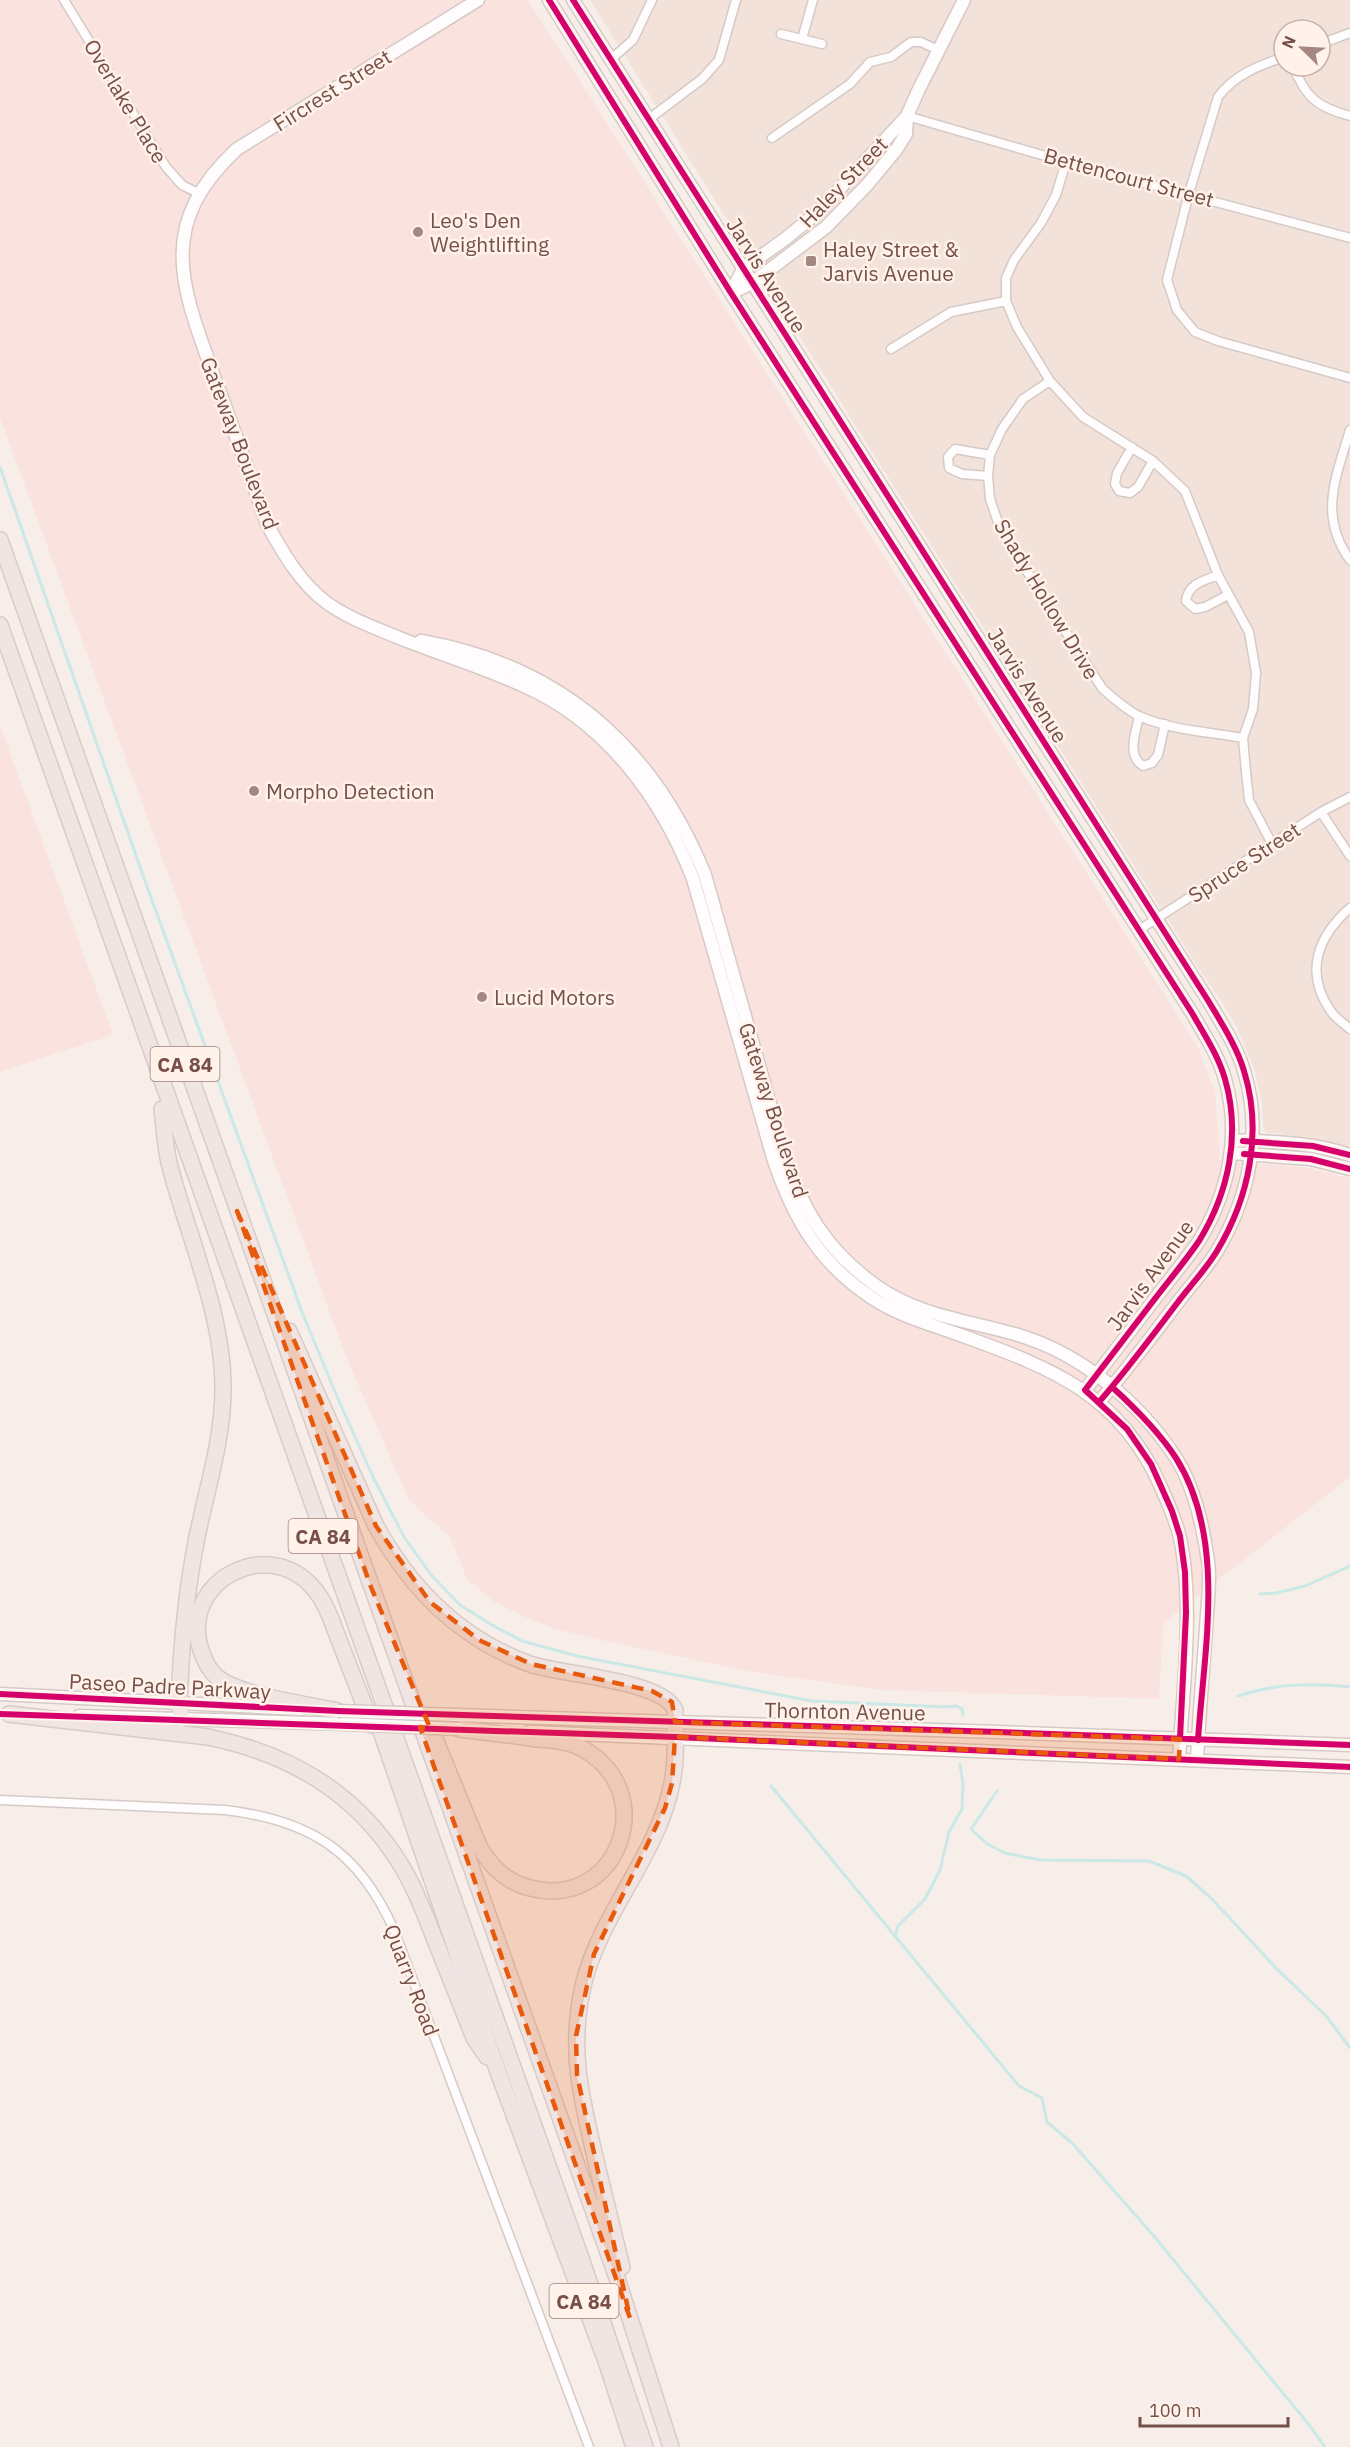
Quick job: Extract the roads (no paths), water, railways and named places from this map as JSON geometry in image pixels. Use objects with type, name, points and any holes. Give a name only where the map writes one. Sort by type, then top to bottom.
[{"type":"highway","name":"CA 84","points":[[0,540],[630,2318],[671,2447]]},
{"type":"highway","name":"CA 84","points":[[0,625],[578,2250],[645,2447]]},
{"type":"highway","name":"CA 84","points":[[0,652],[361,1672],[422,1856],[498,2072],[606,2361],[634,2447]]},
{"type":"highway","points":[[162,1109],[169,1160],[214,1318],[221,1357],[223,1388],[222,1419],[188,1589],[181,1655],[180,1712]]},
{"type":"highway","points":[[237,1211],[376,1526],[410,1579],[430,1602],[453,1622],[496,1649],[531,1664],[652,1691],[672,1702],[675,1730],[672,1783],[665,1808],[656,1832],[594,1954],[584,1981],[576,2036],[579,2086],[623,2270],[630,2318]]},
{"type":"highway","points":[[341,1718],[229,1685],[214,1675],[204,1660],[197,1627],[201,1609],[210,1591],[225,1576],[240,1568],[258,1564],[276,1565],[292,1571],[305,1580],[318,1594],[354,1677],[422,1856]]},
{"type":"highway","points":[[370,1587],[479,1846],[490,1864],[504,1877],[522,1886],[541,1891],[563,1891],[583,1884],[601,1872],[615,1855],[623,1833],[625,1811],[621,1791],[611,1772],[596,1757],[579,1747],[457,1722]]},
{"type":"highway","points":[[4,1714],[235,1742],[281,1758],[326,1784],[367,1820],[401,1864],[416,1892],[474,2038],[498,2072]]},
{"type":"main road","name":"Fircrest Street","points":[[198,193],[215,169],[237,149],[478,0]]},
{"type":"main road","name":"Jarvis Avenue","points":[[549,0],[731,293],[1139,930],[1210,1044],[1224,1078],[1231,1112],[1233,1140],[1232,1153],[1214,1212],[1198,1241],[1085,1390]]},
{"type":"main road","name":"Jarvis Avenue","points":[[573,0],[1157,919],[1233,1044],[1245,1072],[1252,1110],[1252,1154],[1246,1183],[1233,1221],[1216,1253],[1099,1402]]},
{"type":"main road","name":"Haley Street","points":[[731,293],[743,269],[785,240],[819,212],[888,134],[907,116],[964,0]]},
{"type":"main road","name":"Haley Street","points":[[731,293],[752,283],[845,210],[896,150],[906,134],[907,116]]},
{"type":"main road","name":"Gateway Boulevard","points":[[198,193],[186,222],[182,251],[184,279],[192,316],[267,524],[302,579],[327,603],[367,625],[526,686],[561,707],[616,752],[641,782],[680,845],[693,879],[786,1197],[803,1228],[823,1256],[873,1299],[903,1314],[1042,1366],[1085,1390],[1127,1429],[1151,1464],[1172,1511],[1180,1536],[1185,1572],[1186,1613],[1179,1759]]},
{"type":"main road","name":"Gateway Boulevard","points":[[396,637],[452,646],[531,676],[567,697],[596,718],[624,744],[650,774],[691,840],[705,875],[785,1157],[797,1192],[813,1222],[832,1248],[879,1288],[909,1304],[937,1314],[1020,1336],[1066,1356],[1097,1375],[1136,1410],[1176,1458],[1192,1492],[1199,1514],[1209,1564],[1197,1760]]},
{"type":"main road","points":[[1233,1140],[1313,1146],[1350,1155]]},
{"type":"main road","points":[[1232,1153],[1311,1159],[1350,1168]]},
{"type":"main road","name":"Paseo Padre Parkway","points":[[0,1694],[180,1712]]},
{"type":"main road","name":"Paseo Padre Parkway","points":[[4,1714],[180,1712],[341,1718]]},
{"type":"main road","name":"Thornton Avenue","points":[[341,1718],[675,1730],[1180,1739],[1350,1745]]},
{"type":"main road","name":"Thornton Avenue","points":[[675,1730],[1350,1767]]},
{"type":"street","name":"Overlake Place","points":[[64,0],[166,167],[182,185],[198,193]]},
{"type":"street","points":[[610,60],[633,40],[652,0]]},
{"type":"street","points":[[649,119],[702,79],[719,60],[736,0]]},
{"type":"street","points":[[802,39],[813,0]]},
{"type":"street","points":[[1332,40],[1350,33]]},
{"type":"street","points":[[781,34],[822,44]]},
{"type":"street","points":[[772,138],[850,84],[870,62],[891,57],[911,42],[921,42],[938,50]]},
{"type":"street","points":[[1272,61],[1236,78],[1227,84],[1218,97],[1189,194],[1167,280],[1177,310],[1195,332],[1218,342],[1350,378]]},
{"type":"street","points":[[1298,78],[1312,101],[1332,111],[1350,116]]},
{"type":"street","name":"Bettencourt Street","points":[[907,116],[1066,162],[1350,238]]},
{"type":"street","points":[[1066,162],[1056,195],[1041,223],[1014,260],[1005,278],[1006,301],[1017,327],[1050,381],[1083,417],[1153,461],[1185,491],[1218,575],[1249,632],[1256,673],[1253,709],[1243,738],[1249,800],[1272,844]]},
{"type":"street","points":[[891,349],[951,312],[1006,301]]},
{"type":"street","name":"Shady Hollow Drive","points":[[1050,381],[1023,399],[1002,429],[990,455],[988,476],[990,499],[1001,531],[1102,688],[1121,705],[1139,716],[1165,724],[1243,738]]},
{"type":"street","points":[[1350,430],[1335,480],[1331,503],[1336,536],[1350,560]]},
{"type":"street","points":[[1132,447],[1116,473],[1114,484],[1119,491],[1130,493],[1138,487],[1153,461]]},
{"type":"street","points":[[988,476],[962,474],[949,468],[948,457],[955,449],[990,455]]},
{"type":"street","points":[[1218,575],[1194,586],[1187,592],[1186,601],[1195,609],[1205,607],[1228,595]]},
{"type":"street","points":[[1139,716],[1132,752],[1136,761],[1143,766],[1152,763],[1158,755],[1165,724]]},
{"type":"street","name":"Spruce Street","points":[[1139,930],[1321,812],[1350,797]]},
{"type":"street","points":[[1321,812],[1350,856]]},
{"type":"street","points":[[1350,908],[1338,918],[1317,952],[1317,986],[1330,1012],[1350,1029]]},
{"type":"street","name":"Quarry Road","points":[[0,1800],[255,1813],[287,1822],[316,1835],[344,1855],[364,1876],[381,1901],[394,1930],[589,2447]]},
{"type":"waterway","points":[[0,467],[141,870],[302,1312],[374,1479],[404,1537],[432,1576],[460,1605],[492,1625],[522,1641],[577,1656],[812,1701],[957,1706],[962,1709],[963,1715]]},
{"type":"waterway","points":[[1260,1594],[1276,1593],[1305,1586],[1350,1566]]},
{"type":"waterway","points":[[1238,1696],[1294,1685],[1350,1687]]},
{"type":"waterway","points":[[895,1937],[898,1926],[925,1899],[940,1870],[949,1832],[962,1809],[963,1784],[960,1764]]},
{"type":"waterway","points":[[771,1786],[1019,2086],[1042,2098],[1047,2122],[1072,2143],[1153,2235],[1325,2447]]},
{"type":"waterway","points":[[997,1791],[971,1829],[987,1844],[1005,1853],[1040,1860],[1149,1861],[1186,1876],[1211,1898],[1276,1968],[1327,2017],[1350,2048]]},
{"type":"place","name":"Leo's Den Weightlifting","points":[[418,232]]},
{"type":"place","name":"Haley Street & Jarvis Avenue","points":[[811,261]]},
{"type":"place","name":"Morpho Detection","points":[[254,791]]},
{"type":"place","name":"Lucid Motors","points":[[482,997]]}]
